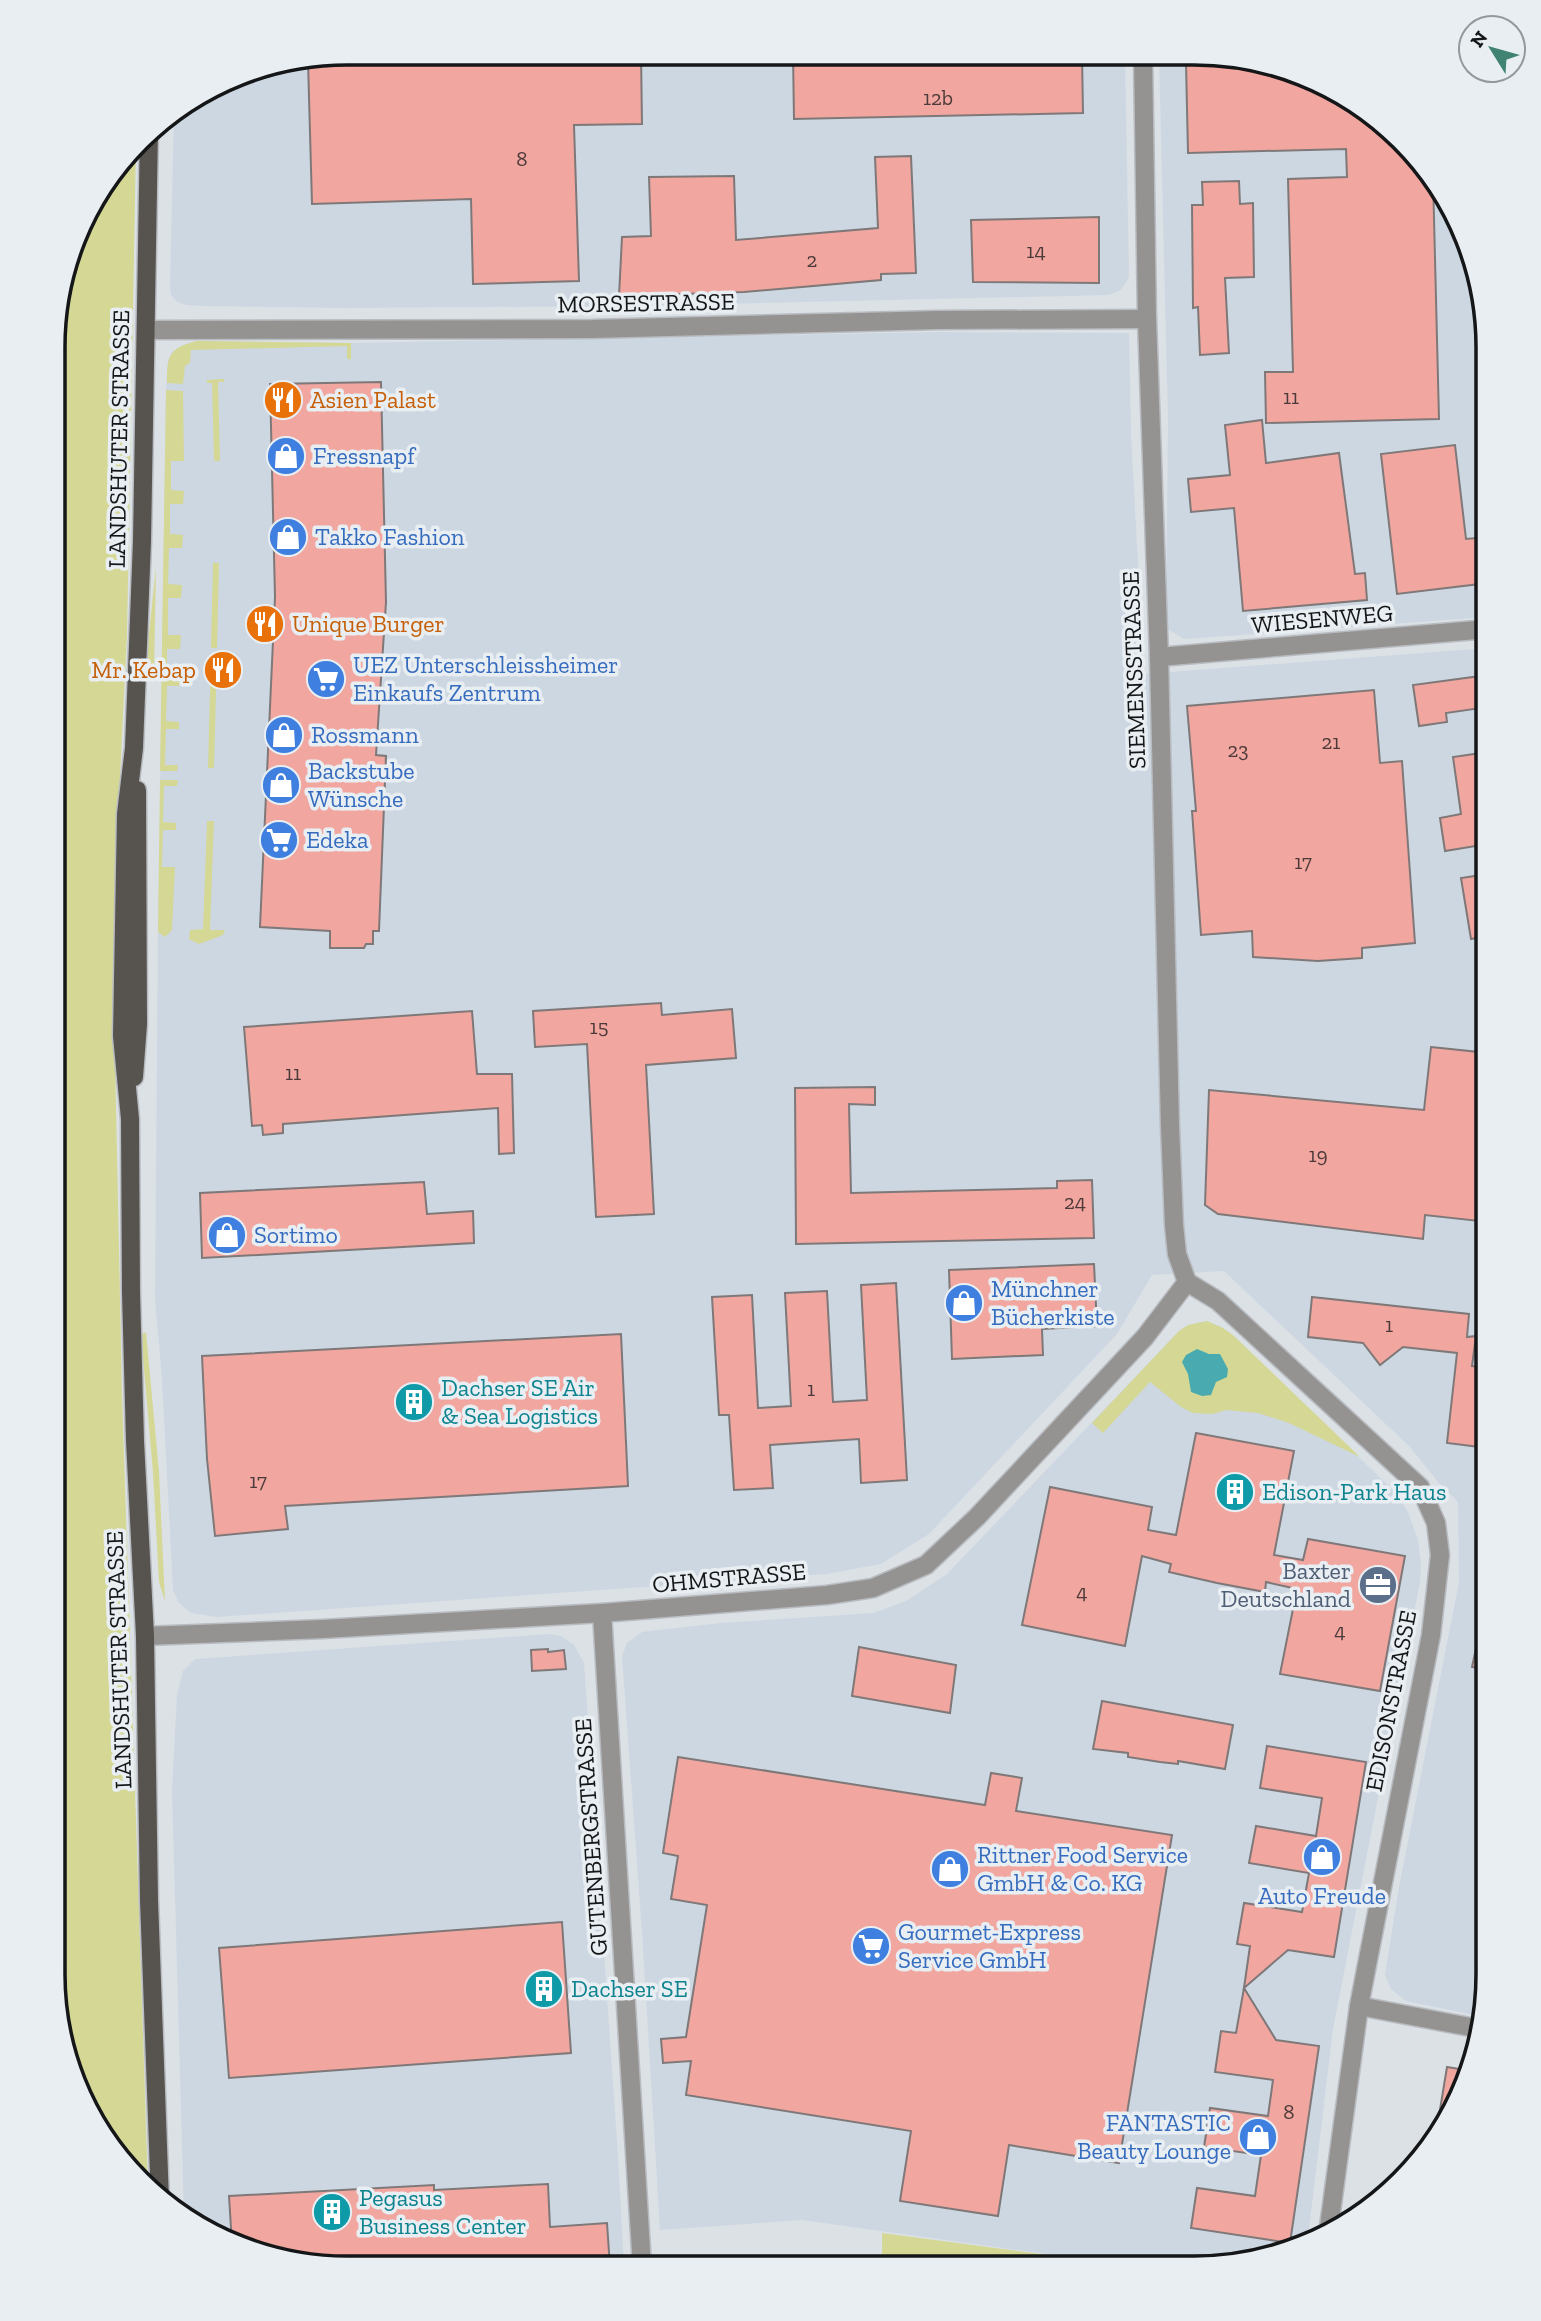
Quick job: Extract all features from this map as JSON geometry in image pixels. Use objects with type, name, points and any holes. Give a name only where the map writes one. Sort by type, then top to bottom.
[{"type":"main road","name":"LANDSHUTER STRASSE","points":[[149,145],[147,330],[134,748],[126,814],[122,1036],[130,1119],[135,1441],[145,1636],[149,1900],[159,2185]]},
{"type":"street","name":"SIEMENSSTRASSE","points":[[1143,65],[1147,319],[1174,1225],[1177,1254],[1187,1282]]},
{"type":"street","name":"MORSESTRASSE","points":[[147,330],[592,329],[938,320],[1147,319]]},
{"type":"street","name":"WIESENWEG","points":[[1159,657],[1476,630]]},
{"type":"street","name":"OHMSTRASSE","points":[[145,1636],[602,1614],[827,1595],[873,1588],[926,1566],[977,1517],[1145,1337],[1187,1282]]},
{"type":"street","name":"EDISONSTRASSE","points":[[1187,1282],[1228,1310],[1420,1487],[1436,1524],[1440,1555],[1431,1635],[1359,2006],[1330,2221]]},
{"type":"street","name":"GUTENBERGSTRASSE","points":[[602,1614],[641,2256]]},
{"type":"street","points":[[1359,2006],[1471,2027]]},
{"type":"shaded area","points":[[329,65],[1125,65],[1129,277],[1121,290],[1109,295],[637,306],[346,308],[186,305],[176,301],[171,295],[174,124],[222,94],[274,74]]},
{"type":"shaded area","points":[[1159,65],[1212,65],[1267,74],[1302,86],[1351,112],[1394,147],[1429,190],[1455,239],[1467,274],[1476,329],[1476,618],[1184,639],[1166,628],[1168,421]]},
{"type":"shaded area","points":[[940,332],[1129,333],[1131,434],[1144,674],[1476,649],[1476,1992],[1473,2015],[1406,2001],[1391,1989],[1385,1975],[1399,1887],[1459,1582],[1458,1502],[1410,1447],[1224,1271],[1152,1275],[1117,1334],[929,1534],[881,1564],[827,1574],[217,1617],[191,1613],[179,1603],[173,1590],[155,1299],[168,360],[172,352],[197,341],[351,343]]},
{"type":"shaded area","points":[[1207,1321],[1232,1335],[1395,1492],[1408,1512],[1418,1540],[1420,1582],[1333,2029],[1309,2232],[1267,2247],[1212,2256],[1060,2256],[802,2220],[660,2230],[622,1656],[627,1643],[642,1632],[721,1623],[873,1613],[906,1601],[947,1574],[1179,1331],[1188,1325]]},
{"type":"shaded area","points":[[549,1634],[561,1636],[574,1645],[584,1663],[623,2256],[310,2254],[274,2247],[239,2235],[184,2204],[172,1790],[177,1695],[183,1671],[195,1659]]},
{"type":"green space","points":[[136,160],[127,635],[116,858],[115,1058],[122,1394],[148,2174],[112,2131],[86,2082],[74,2047],[65,1992],[65,329],[74,274],[86,239],[112,190]]},
{"type":"green space","points":[[197,341],[351,343],[351,359],[347,359],[347,346],[191,350],[190,363],[185,366],[183,384],[167,383],[169,359],[172,354],[180,347]]},
{"type":"green space","points":[[224,379],[224,382],[218,382],[220,461],[214,461],[212,383],[207,383],[207,380]]},
{"type":"green space","points":[[166,390],[183,391],[184,461],[171,461],[171,490],[184,491],[183,504],[170,504],[170,534],[183,535],[182,548],[169,548],[168,584],[182,585],[181,598],[168,598],[168,635],[181,635],[180,649],[167,649],[167,678],[180,679],[179,686],[167,686],[166,721],[179,722],[179,729],[166,729],[165,765],[178,765],[177,771],[160,771]]},
{"type":"green space","points":[[213,563],[219,563],[217,648],[211,648]]},
{"type":"green space","points":[[156,567],[154,671],[146,661]]},
{"type":"green space","points":[[211,654],[217,654],[214,768],[208,768]]},
{"type":"green space","points":[[160,780],[178,780],[177,786],[164,786],[163,822],[176,823],[176,830],[163,830],[162,867],[175,867],[172,930],[165,937],[158,932]]},
{"type":"green space","points":[[207,821],[214,821],[210,930],[225,930],[223,935],[199,944],[189,939],[190,930],[203,929]]},
{"type":"green space","points":[[1207,1321],[1233,1335],[1360,1457],[1289,1423],[1258,1413],[1226,1410],[1212,1414],[1193,1413],[1181,1407],[1150,1382],[1103,1433],[1092,1423],[1179,1331],[1188,1325]]},
{"type":"green space","points":[[146,1332],[159,1472],[165,1601],[159,1582],[141,1335]]},
{"type":"green space","points":[[882,2233],[1055,2256],[882,2256]]},
{"type":"water","points":[[1197,1349],[1209,1354],[1220,1354],[1228,1369],[1227,1377],[1216,1382],[1211,1395],[1202,1396],[1191,1392],[1188,1374],[1182,1362],[1186,1355]]},
{"type":"building","points":[[329,65],[641,65],[642,124],[574,125],[579,281],[473,284],[471,199],[312,204],[308,67]]},
{"type":"building","points":[[793,65],[1082,65],[1083,113],[794,119]]},
{"type":"building","points":[[1186,65],[1249,70],[1302,86],[1351,112],[1394,147],[1433,198],[1439,419],[1266,423],[1265,372],[1293,372],[1288,179],[1347,177],[1346,149],[1188,153]]},
{"type":"building","points":[[911,156],[916,273],[881,274],[881,280],[744,292],[619,296],[622,237],[651,236],[649,177],[734,176],[736,240],[878,228],[875,157]]},
{"type":"building","points":[[1239,181],[1240,204],[1253,203],[1254,277],[1225,278],[1229,353],[1200,355],[1198,307],[1193,308],[1192,205],[1203,205],[1202,182]]},
{"type":"building","points":[[1099,217],[1099,283],[973,282],[971,220]]},
{"type":"building","name":"UEZ Unterschleissheimer Einkaufs Zentrum","points":[[381,382],[386,602],[376,755],[386,756],[379,931],[373,931],[373,944],[366,944],[364,948],[330,948],[330,931],[260,927],[275,597],[270,384]]},
{"type":"building","points":[[1262,420],[1266,463],[1339,453],[1355,574],[1365,573],[1367,600],[1243,611],[1234,508],[1191,512],[1188,479],[1230,475],[1225,425]]},
{"type":"building","points":[[1455,445],[1466,539],[1476,538],[1476,584],[1397,594],[1381,454]]},
{"type":"building","points":[[1476,677],[1476,709],[1446,713],[1447,722],[1419,726],[1413,685]]},
{"type":"building","points":[[1374,690],[1380,763],[1402,761],[1415,943],[1362,948],[1362,958],[1318,961],[1253,957],[1252,931],[1201,935],[1192,811],[1196,811],[1187,706]]},
{"type":"building","points":[[1476,754],[1476,846],[1445,851],[1440,818],[1461,814],[1453,757]]},
{"type":"building","points":[[1476,876],[1476,938],[1471,939],[1461,878]]},
{"type":"building","points":[[661,1003],[662,1015],[732,1009],[736,1058],[646,1065],[654,1214],[596,1217],[587,1044],[535,1047],[533,1011]]},
{"type":"building","points":[[472,1011],[477,1074],[512,1074],[514,1153],[499,1154],[498,1108],[283,1124],[283,1133],[263,1135],[262,1125],[252,1126],[244,1027]]},
{"type":"building","points":[[1431,1047],[1476,1052],[1476,1221],[1425,1215],[1423,1239],[1218,1214],[1205,1205],[1209,1090],[1424,1110]]},
{"type":"building","points":[[875,1087],[875,1105],[849,1104],[851,1193],[1057,1188],[1057,1181],[1092,1180],[1094,1238],[796,1244],[795,1088]]},
{"type":"building","points":[[424,1182],[427,1214],[473,1211],[474,1243],[202,1258],[200,1193]]},
{"type":"building","points":[[1094,1264],[1097,1326],[1042,1329],[1043,1355],[952,1359],[949,1270]]},
{"type":"building","points":[[896,1283],[907,1480],[861,1483],[859,1439],[770,1445],[773,1488],[734,1490],[729,1415],[719,1415],[712,1297],[752,1295],[758,1408],[791,1406],[785,1293],[827,1291],[833,1402],[867,1400],[861,1285]]},
{"type":"building","points":[[1312,1297],[1469,1314],[1467,1337],[1476,1336],[1472,1366],[1476,1366],[1476,1447],[1447,1443],[1457,1353],[1403,1347],[1380,1365],[1363,1343],[1308,1337]]},
{"type":"building","name":"Dachser SE Air & Sea Logistics","points":[[621,1334],[628,1486],[285,1506],[288,1529],[215,1536],[207,1459],[202,1356]]},
{"type":"building","points":[[1196,1433],[1294,1451],[1274,1555],[1303,1560],[1308,1539],[1405,1556],[1380,1691],[1280,1674],[1297,1589],[1266,1582],[1265,1592],[1217,1583],[1169,1572],[1171,1564],[1142,1556],[1125,1646],[1022,1625],[1050,1487],[1152,1507],[1148,1530],[1176,1535]]},
{"type":"building","points":[[859,1647],[956,1665],[950,1713],[852,1696]]},
{"type":"building","points":[[1476,1648],[1476,1668],[1472,1667]]},
{"type":"building","points":[[548,1649],[548,1652],[564,1650],[566,1669],[532,1671],[531,1650]]},
{"type":"building","points":[[1102,1701],[1233,1725],[1225,1769],[1178,1761],[1178,1764],[1160,1762],[1128,1757],[1128,1753],[1093,1749]]},
{"type":"building","points":[[1267,1746],[1366,1762],[1334,1957],[1288,1950],[1244,1988],[1250,1946],[1237,1944],[1244,1903],[1302,1912],[1309,1873],[1249,1863],[1256,1826],[1316,1836],[1322,1798],[1260,1788]]},
{"type":"building","points":[[678,1757],[985,1805],[991,1773],[1022,1778],[1016,1811],[1172,1835],[1119,2163],[1009,2145],[998,2216],[900,2201],[911,2131],[686,2095],[691,2061],[663,2063],[661,2039],[686,2037],[707,1905],[671,1899],[678,1856],[663,1853]]},
{"type":"building","points":[[562,1922],[571,2053],[229,2078],[219,1948]]},
{"type":"building","points":[[1244,1988],[1276,2040],[1319,2046],[1291,2239],[1282,2242],[1191,2228],[1197,2188],[1255,2196],[1261,2155],[1204,2147],[1210,2108],[1268,2116],[1273,2080],[1215,2072],[1221,2031],[1236,2033]]},
{"type":"building","points":[[1447,2067],[1460,2069],[1455,2082],[1440,2112]]},
{"type":"building","points":[[548,2184],[550,2227],[607,2223],[609,2256],[329,2256],[274,2247],[231,2231],[229,2196],[434,2185],[434,2190]]},
{"type":"place","name":"Asien Palast","points":[[283,400]]},
{"type":"place","name":"Fressnapf","points":[[286,456]]},
{"type":"place","name":"Takko Fashion","points":[[288,537]]},
{"type":"place","name":"Unique Burger","points":[[265,624]]},
{"type":"place","name":"Mr. Kebap","points":[[223,670]]},
{"type":"place","name":"UEZ Unterschleissheimer Einkaufs Zentrum","points":[[326,679]]},
{"type":"place","name":"Rossmann","points":[[284,735]]},
{"type":"place","name":"Backstube Wünsche","points":[[281,785]]},
{"type":"place","name":"Edeka","points":[[279,840]]},
{"type":"place","name":"Sortimo","points":[[227,1235]]},
{"type":"place","name":"Münchner Bücherkiste","points":[[964,1303]]},
{"type":"place","name":"Dachser SE Air & Sea Logistics","points":[[414,1402]]},
{"type":"place","name":"Edison-Park Haus","points":[[1235,1492]]},
{"type":"place","name":"Baxter Deutschland","points":[[1378,1585]]},
{"type":"place","name":"Auto Freude","points":[[1322,1857]]},
{"type":"place","name":"Rittner Food Service GmbH & Co. KG","points":[[950,1869]]},
{"type":"place","name":"Gourmet-Express Service GmbH","points":[[871,1946]]},
{"type":"place","name":"Dachser SE","points":[[544,1989]]},
{"type":"place","name":"FANTASTIC Beauty Lounge","points":[[1258,2137]]},
{"type":"place","name":"Pegasus Business Center","points":[[332,2212]]}]
